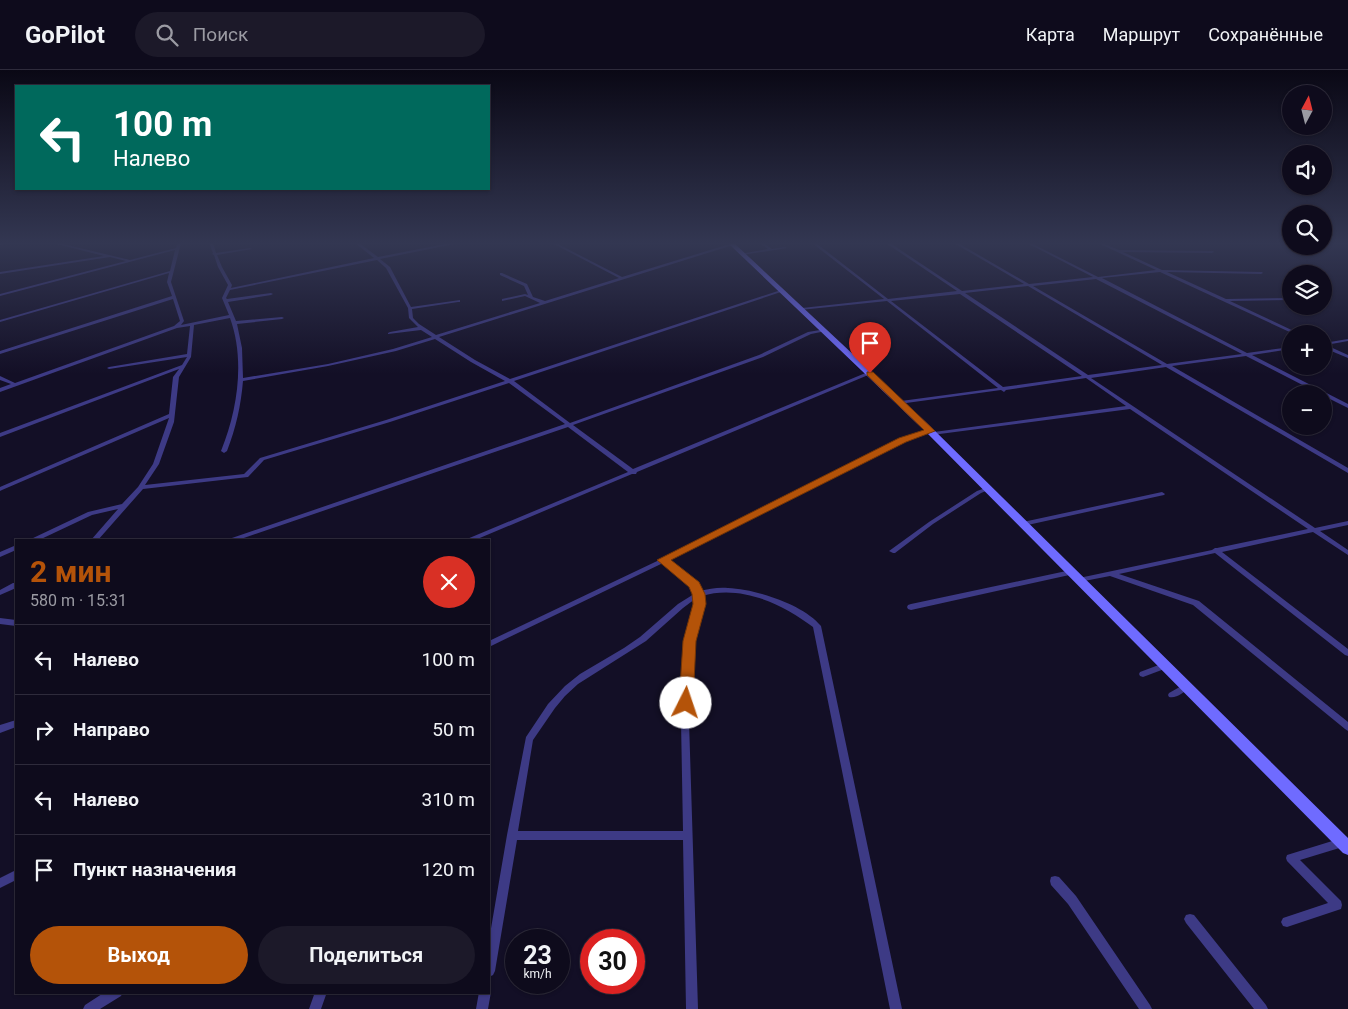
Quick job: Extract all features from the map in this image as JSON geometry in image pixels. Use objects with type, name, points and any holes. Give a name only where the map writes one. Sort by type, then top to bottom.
[{"type":"street","points":[[0,295],[31,287]]},
{"type":"street","points":[[0,321],[119,287]]},
{"type":"street","points":[[171,287],[182,321],[176,327]]},
{"type":"street","points":[[224,451],[234,424],[240,380],[237,333],[225,301],[225,294],[230,289],[240,287]]},
{"type":"street","points":[[399,287],[410,308],[411,318],[422,328],[473,361],[510,381],[634,473]]},
{"type":"street","points":[[527,287],[530,296]]},
{"type":"street","points":[[240,380],[356,359],[437,338],[598,287]]},
{"type":"street","points":[[777,287],[932,433],[1345,845]]},
{"type":"street","points":[[872,287],[1004,390]]},
{"type":"street","points":[[952,287],[1348,553]]},
{"type":"street","points":[[802,309],[1003,287]]},
{"type":"street","points":[[1032,287],[1348,471]]},
{"type":"street","points":[[1115,287],[1348,406]]},
{"type":"street","points":[[1195,287],[1282,327]]},
{"type":"street","points":[[141,486],[246,476],[262,458],[510,381],[782,291]]},
{"type":"street","points":[[225,301],[271,294]]},
{"type":"street","points":[[503,300],[530,296],[545,303]]},
{"type":"street","points":[[0,353],[174,297]]},
{"type":"street","points":[[1225,300],[1282,299]]},
{"type":"street","points":[[410,308],[458,301]]},
{"type":"street","points":[[0,390],[176,327],[231,316]]},
{"type":"street","points":[[233,323],[282,318]]},
{"type":"street","points":[[95,539],[141,486],[156,464],[165,442],[172,415],[176,378],[189,355],[192,324]]},
{"type":"street","points":[[390,333],[422,328]]},
{"type":"street","points":[[234,539],[569,425],[761,356],[810,333],[824,330]]},
{"type":"street","points":[[1332,343],[1348,340]]},
{"type":"street","points":[[901,403],[1004,390],[1282,349]]},
{"type":"street","points":[[1332,349],[1348,357]]},
{"type":"street","points":[[109,368],[189,355]]},
{"type":"street","points":[[0,435],[183,366]]},
{"type":"street","points":[[471,539],[634,473],[870,373]]},
{"type":"street","points":[[0,378],[14,384]]},
{"type":"street","points":[[490,644],[663,560],[902,440],[932,433],[1131,407]]},
{"type":"street","points":[[0,489],[172,415]]},
{"type":"street","points":[[893,551],[931,523],[980,492],[988,489]]},
{"type":"street","points":[[1023,524],[1162,494]]},
{"type":"street","points":[[35,539],[90,513],[123,506]]},
{"type":"street","points":[[1078,580],[1348,523]]},
{"type":"street","points":[[0,555],[15,548]]},
{"type":"street","points":[[1215,550],[1348,653]]},
{"type":"street","points":[[663,560],[695,585],[699,594],[700,604],[690,641],[685,720],[692,1009]]},
{"type":"street","points":[[911,606],[1071,572]]},
{"type":"street","points":[[1110,573],[1196,603],[1348,727]]},
{"type":"street","points":[[0,593],[15,586]]},
{"type":"street","points":[[490,965],[529,740],[542,719],[568,688],[637,644],[659,623],[699,594],[728,591],[768,598],[805,615],[817,626],[896,1009]]},
{"type":"street","points":[[0,621],[15,622]]},
{"type":"street","points":[[1143,674],[1164,666]]},
{"type":"street","points":[[1172,695],[1185,687]]},
{"type":"street","points":[[0,729],[15,723]]},
{"type":"street","points":[[512,835],[687,836]]},
{"type":"street","points":[[1287,922],[1337,905],[1291,858],[1345,845]]},
{"type":"street","points":[[0,883],[15,876]]},
{"type":"street","points":[[1055,881],[1072,900],[1146,1009]]},
{"type":"street","points":[[1190,919],[1262,1009]]},
{"type":"street","points":[[89,1009],[114,994]]},
{"type":"street","points":[[315,1009],[320,994]]},
{"type":"street","points":[[482,1009],[485,994]]},
{"type":"route","points":[[686,703],[690,641],[700,604],[699,594],[695,585],[663,560],[902,440],[930,431],[870,373]]}]
